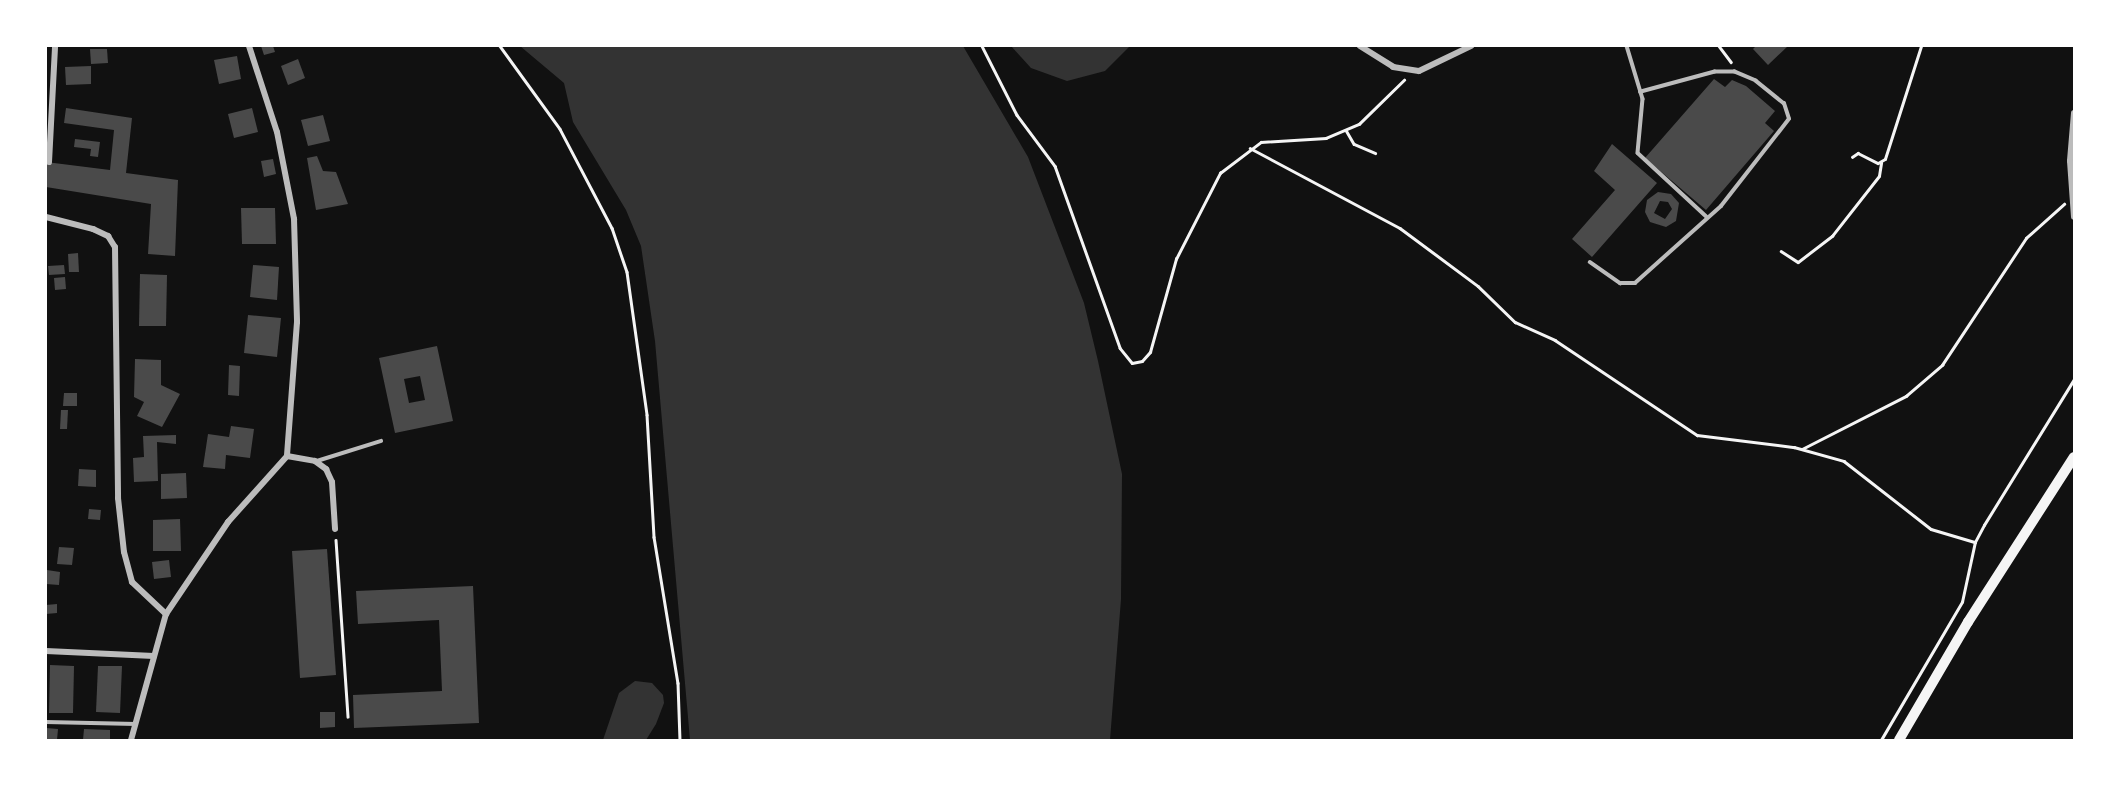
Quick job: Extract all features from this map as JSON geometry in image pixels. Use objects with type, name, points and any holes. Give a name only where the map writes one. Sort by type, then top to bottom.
[{"type":"main road","points":[[1899,740],[1968,622],[2074,457]]},
{"type":"street","points":[[48,162],[55,46]]},
{"type":"street","points":[[131,740],[166,614],[236,512],[287,456],[297,322],[294,219],[284,159],[249,46]]},
{"type":"street","points":[[1360,46],[1374,58],[1405,70],[1434,66],[1471,46]]},
{"type":"street","points":[[2074,113],[2070,200],[2074,217]]},
{"type":"street","points":[[46,217],[93,229],[107,236],[115,247],[118,498],[124,552],[132,582],[166,614]]},
{"type":"street","points":[[287,456],[316,461],[332,482],[335,529]]},
{"type":"street","points":[[46,651],[154,656]]},
{"type":"lane","points":[[1627,46],[1641,92],[1639,153],[1643,161],[1706,216]]},
{"type":"lane","points":[[1590,262],[1620,283],[1635,283],[1744,179],[1789,119],[1784,104],[1756,81],[1731,72],[1641,92]]},
{"type":"lane","points":[[316,461],[381,441]]},
{"type":"lane","points":[[46,722],[136,724]]},
{"type":"path","points":[[500,46],[560,129],[612,228],[627,272],[647,415],[654,537],[673,660],[680,740]]},
{"type":"path","points":[[982,46],[1017,115],[1055,166],[1120,348],[1137,363],[1150,352],[1176,259],[1200,207],[1220,173],[1250,148],[1273,139],[1310,141],[1346,130],[1379,109],[1403,81],[1405,70]]},
{"type":"path","points":[[1719,46],[1730,60],[1731,72]]},
{"type":"path","points":[[1781,251],[1798,262],[1832,236],[1879,176],[1881,163],[1890,149],[1921,46]]},
{"type":"path","points":[[1346,130],[1354,144],[1375,153]]},
{"type":"path","points":[[1250,148],[1400,228],[1478,286],[1515,322],[1555,340],[1697,435],[1802,449],[1844,461],[1931,529],[1975,542]]},
{"type":"path","points":[[1852,157],[1858,153],[1881,163]]},
{"type":"path","points":[[1802,449],[1906,396],[1942,365],[2026,237],[2070,200]]},
{"type":"path","points":[[1881,740],[1962,602],[1975,542],[2074,379]]},
{"type":"path","points":[[335,529],[348,717]]},
{"type":"shaded area","points":[[520,46],[963,46],[1028,157],[1084,303],[1122,474],[1121,599],[1110,740],[690,740],[655,341],[641,246],[626,210],[573,122],[564,83]]},
{"type":"shaded area","points":[[1011,46],[1130,46],[1105,71],[1067,81],[1031,68]]},
{"type":"shaded area","points":[[635,681],[652,683],[663,695],[664,703],[656,724],[646,740],[603,740],[619,693]]},
{"type":"building","points":[[261,46],[273,46],[275,52],[264,55]]},
{"type":"building","points":[[1756,46],[1788,46],[1768,65],[1753,49]]},
{"type":"building","points":[[90,49],[107,49],[108,63],[91,64]]},
{"type":"building","points":[[237,56],[241,79],[219,84],[214,60]]},
{"type":"building","points":[[298,59],[305,78],[288,85],[281,66]]},
{"type":"building","points":[[91,66],[91,84],[66,85],[65,67]]},
{"type":"building","points":[[1714,79],[1725,87],[1732,80],[1746,86],[1775,111],[1765,123],[1774,131],[1706,210],[1645,158]]},
{"type":"building","points":[[66,108],[132,118],[126,173],[178,180],[175,256],[148,254],[151,204],[46,187],[46,162],[110,170],[114,130],[64,123]]},
{"type":"building","points":[[252,108],[258,132],[234,138],[228,114]]},
{"type":"building","points":[[323,115],[330,141],[308,146],[301,120]]},
{"type":"building","points":[[75,139],[100,142],[98,157],[90,156],[91,149],[74,147]]},
{"type":"building","points":[[1612,144],[1657,183],[1592,257],[1572,239],[1615,190],[1594,171]]},
{"type":"building","points":[[317,156],[323,171],[336,172],[348,204],[316,210],[307,158]]},
{"type":"building","points":[[273,159],[276,174],[264,177],[261,161]]},
{"type":"building","points":[[1658,192],[1671,194],[1679,203],[1676,221],[1666,227],[1650,222],[1645,212],[1647,200]],"holes":[[[1660,201],[1668,202],[1672,209],[1665,219],[1654,213]]]},
{"type":"building","points":[[241,208],[275,208],[276,244],[242,244]]},
{"type":"building","points":[[78,253],[79,272],[69,272],[68,254]]},
{"type":"building","points":[[64,265],[65,274],[49,275],[48,266]]},
{"type":"building","points":[[253,265],[279,267],[277,300],[250,297]]},
{"type":"building","points":[[140,274],[167,275],[166,326],[139,326]]},
{"type":"building","points":[[65,277],[66,289],[55,290],[54,278]]},
{"type":"building","points":[[248,315],[281,318],[277,357],[244,353]]},
{"type":"building","points":[[437,346],[453,421],[395,433],[379,358]],"holes":[[[420,376],[425,400],[409,403],[404,379]]]},
{"type":"building","points":[[135,359],[161,360],[161,385],[180,394],[162,427],[137,416],[144,402],[134,397]]},
{"type":"building","points":[[229,365],[240,366],[239,396],[228,395]]},
{"type":"building","points":[[64,393],[77,393],[77,406],[63,406]]},
{"type":"building","points":[[61,410],[68,410],[67,429],[60,429]]},
{"type":"building","points":[[231,426],[254,429],[250,458],[226,455],[225,469],[203,467],[208,434],[229,437]]},
{"type":"building","points":[[176,435],[176,444],[157,442],[158,481],[134,482],[133,458],[144,457],[143,436]]},
{"type":"building","points":[[79,469],[96,470],[96,487],[78,486]]},
{"type":"building","points":[[186,473],[187,498],[161,499],[161,474]]},
{"type":"building","points":[[89,509],[101,510],[100,520],[88,519]]},
{"type":"building","points":[[180,519],[181,551],[153,551],[153,520]]},
{"type":"building","points":[[59,547],[74,548],[72,565],[57,564]]},
{"type":"building","points":[[327,549],[336,675],[300,678],[292,551]]},
{"type":"building","points":[[169,560],[171,577],[154,579],[152,562]]},
{"type":"building","points":[[47,570],[60,572],[59,585],[46,584]]},
{"type":"building","points":[[473,586],[479,723],[354,728],[353,695],[442,691],[439,620],[358,624],[356,591]]},
{"type":"building","points":[[57,604],[57,613],[46,614],[46,605]]},
{"type":"building","points":[[50,665],[74,666],[73,713],[49,713]]},
{"type":"building","points":[[98,666],[122,666],[120,713],[96,712]]},
{"type":"building","points":[[320,712],[335,712],[335,727],[320,728]]},
{"type":"building","points":[[46,728],[58,729],[57,740],[46,740]]},
{"type":"building","points":[[84,729],[110,730],[110,740],[83,740]]}]
